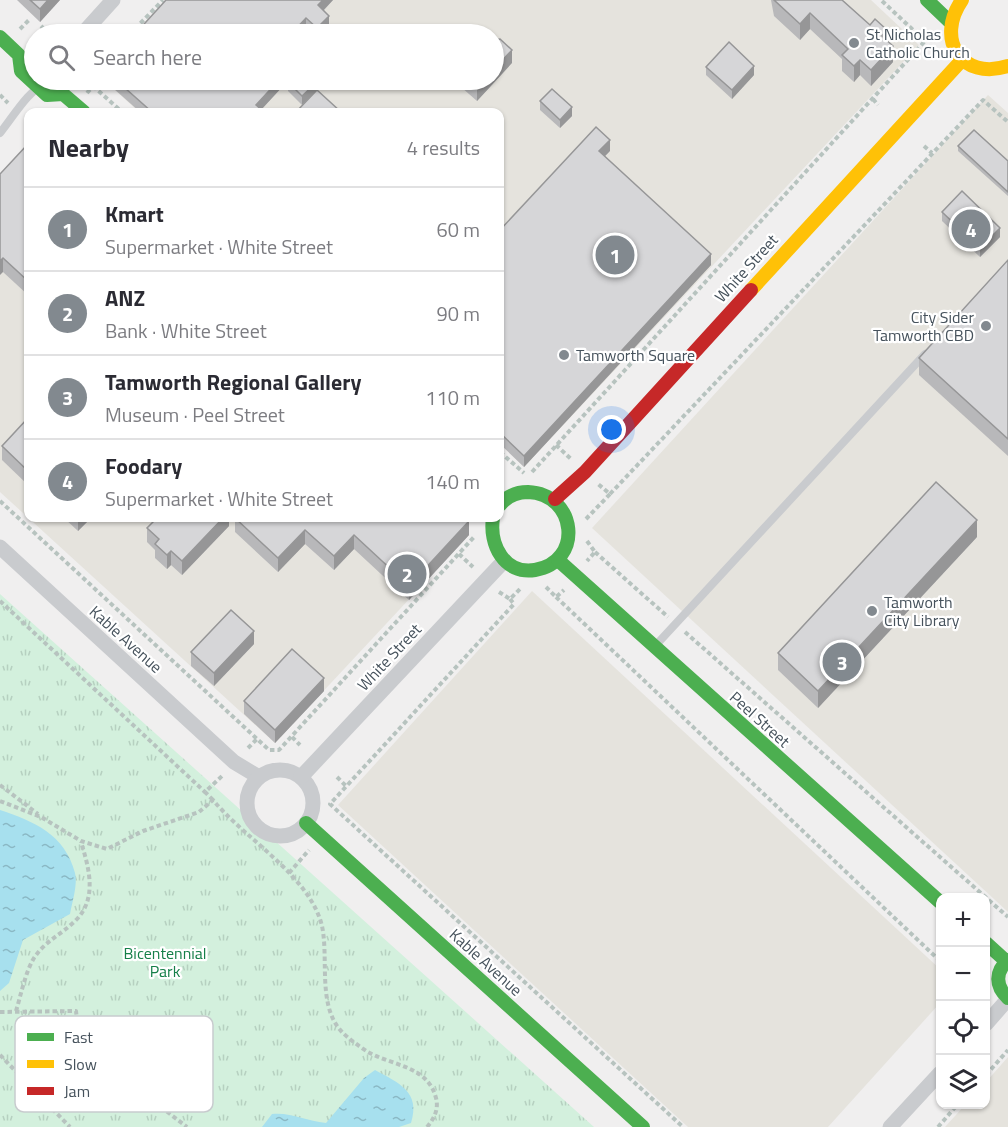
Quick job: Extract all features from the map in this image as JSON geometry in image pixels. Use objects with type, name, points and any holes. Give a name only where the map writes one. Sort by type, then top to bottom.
[{"type":"main road","points":[[927,0],[949,21]]},
{"type":"main road","points":[[962,0],[949,21],[951,42],[962,60],[982,70],[1007,69]]},
{"type":"main road","points":[[0,37],[19,55],[24,56]]},
{"type":"main road","points":[[19,55],[21,71],[24,73]]},
{"type":"main road","name":"White Street","points":[[555,499],[585,472],[962,60]]},
{"type":"main road","points":[[46,90],[48,95],[57,90]]},
{"type":"main road","points":[[65,90],[80,108]]},
{"type":"main road","points":[[493,522],[491,536],[504,562],[519,569],[533,570],[546,567],[558,560],[567,547],[570,534],[568,519],[555,499],[543,493],[529,491],[504,499]]},
{"type":"main road","name":"Peel Street","points":[[558,560],[936,898]]},
{"type":"main road","name":"Kable Avenue","points":[[306,823],[644,1127]]},
{"type":"main road","points":[[990,946],[1007,961],[998,973],[997,981],[999,988],[1008,999]]},
{"type":"street","points":[[93,24],[113,0]]},
{"type":"street","name":"Kable Avenue","points":[[0,547],[234,762],[259,777]]},
{"type":"street","name":"White Street","points":[[301,777],[504,562]]},
{"type":"street","points":[[280,770],[301,777],[312,794],[313,804],[306,823],[288,835],[277,836],[257,826],[247,806],[252,786],[259,777],[268,772],[280,770]]},
{"type":"street","points":[[990,1019],[1008,999]]},
{"type":"street","points":[[890,1127],[936,1077]]},
{"type":"lane","points":[[0,133],[15,110],[36,90]]},
{"type":"lane","points":[[655,646],[930,348]]},
{"type":"path","points":[[140,24],[163,0]]},
{"type":"path","points":[[504,456],[524,473],[531,472],[925,41],[881,0]]},
{"type":"path","points":[[25,24],[30,19]]},
{"type":"path","points":[[18,32],[24,26]]},
{"type":"path","points":[[86,94],[90,90]]},
{"type":"path","points":[[97,90],[118,108]]},
{"type":"path","points":[[0,95],[9,103]]},
{"type":"path","points":[[873,99],[878,105]]},
{"type":"path","points":[[1008,122],[983,100],[585,519],[588,543],[595,552],[1008,917]]},
{"type":"path","points":[[924,146],[933,154]]},
{"type":"path","points":[[556,445],[574,462]]},
{"type":"path","points":[[598,483],[610,494]]},
{"type":"path","points":[[0,501],[269,750],[279,750],[292,737],[475,536],[472,530]]},
{"type":"path","points":[[591,557],[595,552]]},
{"type":"path","points":[[459,554],[472,567]]},
{"type":"path","points":[[556,597],[936,957]]},
{"type":"path","points":[[510,599],[514,604],[330,804],[683,1127]]},
{"type":"path","points":[[0,601],[205,792],[227,817],[289,873],[313,900],[322,927],[331,1016],[342,1032],[369,1052],[420,1074],[433,1087],[438,1106],[432,1122],[427,1127]]},
{"type":"path","points":[[292,737],[300,745]]},
{"type":"path","points":[[248,748],[257,739]]},
{"type":"path","points":[[205,792],[222,776]]},
{"type":"path","points":[[337,777],[346,786]]},
{"type":"path","points":[[0,785],[41,817],[81,841],[106,849],[143,831],[199,812],[213,800]]},
{"type":"path","points":[[0,801],[41,817]]},
{"type":"path","points":[[16,1011],[33,960],[51,938],[76,921],[89,900],[89,869],[81,841]]},
{"type":"path","points":[[0,1012],[76,1011],[77,1016]]},
{"type":"path","points":[[990,1070],[1008,1050]]},
{"type":"path","points":[[0,1054],[15,1070]]},
{"type":"path","points":[[938,1127],[954,1109]]},
{"type":"path","points":[[56,1112],[70,1127]]},
{"type":"path","points":[[167,1112],[187,1127]]},
{"type":"shaded area","points":[[177,0],[871,0],[919,45],[524,467],[504,448],[504,108],[135,108],[115,90],[504,90],[504,24],[154,24]]},
{"type":"shaded area","points":[[988,95],[1008,113],[1008,912],[592,528]]},
{"type":"shaded area","points":[[24,162],[24,514],[0,492],[0,188]]},
{"type":"shaded area","points":[[32,522],[455,522],[469,535],[275,743]]},
{"type":"shaded area","points":[[532,591],[936,965],[936,1007],[828,1127],[688,1127],[338,805]]},
{"type":"shaded area","points":[[1008,1057],[1008,1127],[945,1127],[961,1109],[990,1109],[990,1077]]},
{"type":"green space","name":"Bicentennial Park","points":[[0,594],[594,1127],[0,1127]]},
{"type":"water","points":[[0,810],[36,824],[56,839],[70,860],[76,882],[70,914],[23,940],[9,983],[0,991]]},
{"type":"water","points":[[375,1070],[406,1090],[413,1103],[411,1123],[399,1127],[262,1127],[272,1114],[286,1114],[326,1123],[364,1078]]},
{"type":"building","points":[[30,0],[48,0],[40,9]]},
{"type":"building","points":[[166,0],[323,0],[318,5],[329,16],[321,24],[313,24],[306,18],[300,24],[144,24]]},
{"type":"building","points":[[774,0],[842,0],[870,25],[875,19],[887,30],[882,36],[893,46],[871,70],[860,60],[854,66],[842,55],[848,49],[810,13],[800,24]]},
{"type":"building","points":[[729,42],[754,66],[732,90],[706,67]]},
{"type":"building","points":[[504,43],[512,50],[504,58]]},
{"type":"building","points":[[552,89],[572,107],[560,120],[540,101]]},
{"type":"building","points":[[127,90],[270,90],[256,105],[259,108],[148,108]]},
{"type":"building","points":[[296,90],[308,90],[302,96]]},
{"type":"building","points":[[317,90],[337,108],[300,108]]},
{"type":"building","name":"Tamworth Square","points":[[596,127],[610,140],[599,151],[711,254],[524,456],[504,437],[504,226]]},
{"type":"building","points":[[974,130],[1008,161],[1008,192],[958,146]]},
{"type":"building","points":[[24,148],[24,277],[3,258],[0,261],[0,174]]},
{"type":"building","points":[[962,191],[1000,228],[980,248],[942,212]]},
{"type":"building","name":"City Sider Tamworth CBD","points":[[1008,260],[1008,439],[919,358]]},
{"type":"building","points":[[24,422],[24,467],[2,446]]},
{"type":"building","points":[[936,482],[977,520],[818,691],[778,653]]},
{"type":"building","points":[[153,522],[219,522],[182,561],[171,551],[167,555],[155,544],[159,539],[147,528]]},
{"type":"building","points":[[239,522],[468,522],[409,586],[354,535],[334,556],[305,530],[278,558]]},
{"type":"building","points":[[231,610],[254,631],[214,673],[191,652]]},
{"type":"building","points":[[292,649],[324,678],[275,730],[244,701]]},
{"type":"traffic: fast","points":[[927,0],[949,21]]},
{"type":"traffic: fast","points":[[0,37],[19,55],[21,71],[24,74]]},
{"type":"traffic: fast","points":[[42,90],[47,95],[63,94],[79,108]]},
{"type":"traffic: fast","points":[[493,522],[496,547],[507,563],[515,568],[535,570],[551,564],[561,555],[567,542],[568,529],[565,515],[557,504],[544,496],[528,492],[512,495],[504,501]]},
{"type":"traffic: fast","points":[[558,560],[936,898]]},
{"type":"traffic: fast","points":[[306,823],[643,1127]]},
{"type":"traffic: fast","points":[[990,947],[1006,961]]},
{"type":"traffic: fast","points":[[1008,960],[1001,969],[998,979],[1001,989],[1008,998]]},
{"type":"traffic: slow","points":[[962,0],[954,15],[951,29],[952,42],[957,53],[977,68],[991,69],[1008,66]]},
{"type":"traffic: slow","points":[[751,290],[962,60]]},
{"type":"traffic: jam","points":[[555,499],[585,472],[751,290]]},
{"type":"place","name":"St Nicholas Catholic Church","points":[[854,43]]},
{"type":"place","name":"Foodary","points":[[971,229]]},
{"type":"place","name":"Kmart","points":[[615,255]]},
{"type":"place","name":"City Sider Tamworth CBD","points":[[986,326]]},
{"type":"place","name":"Tamworth Square","points":[[564,355]]},
{"type":"place","name":"ANZ","points":[[407,574]]},
{"type":"place","name":"Tamworth City Library","points":[[872,611]]},
{"type":"place","name":"Tamworth Regional Gallery","points":[[842,662]]}]
